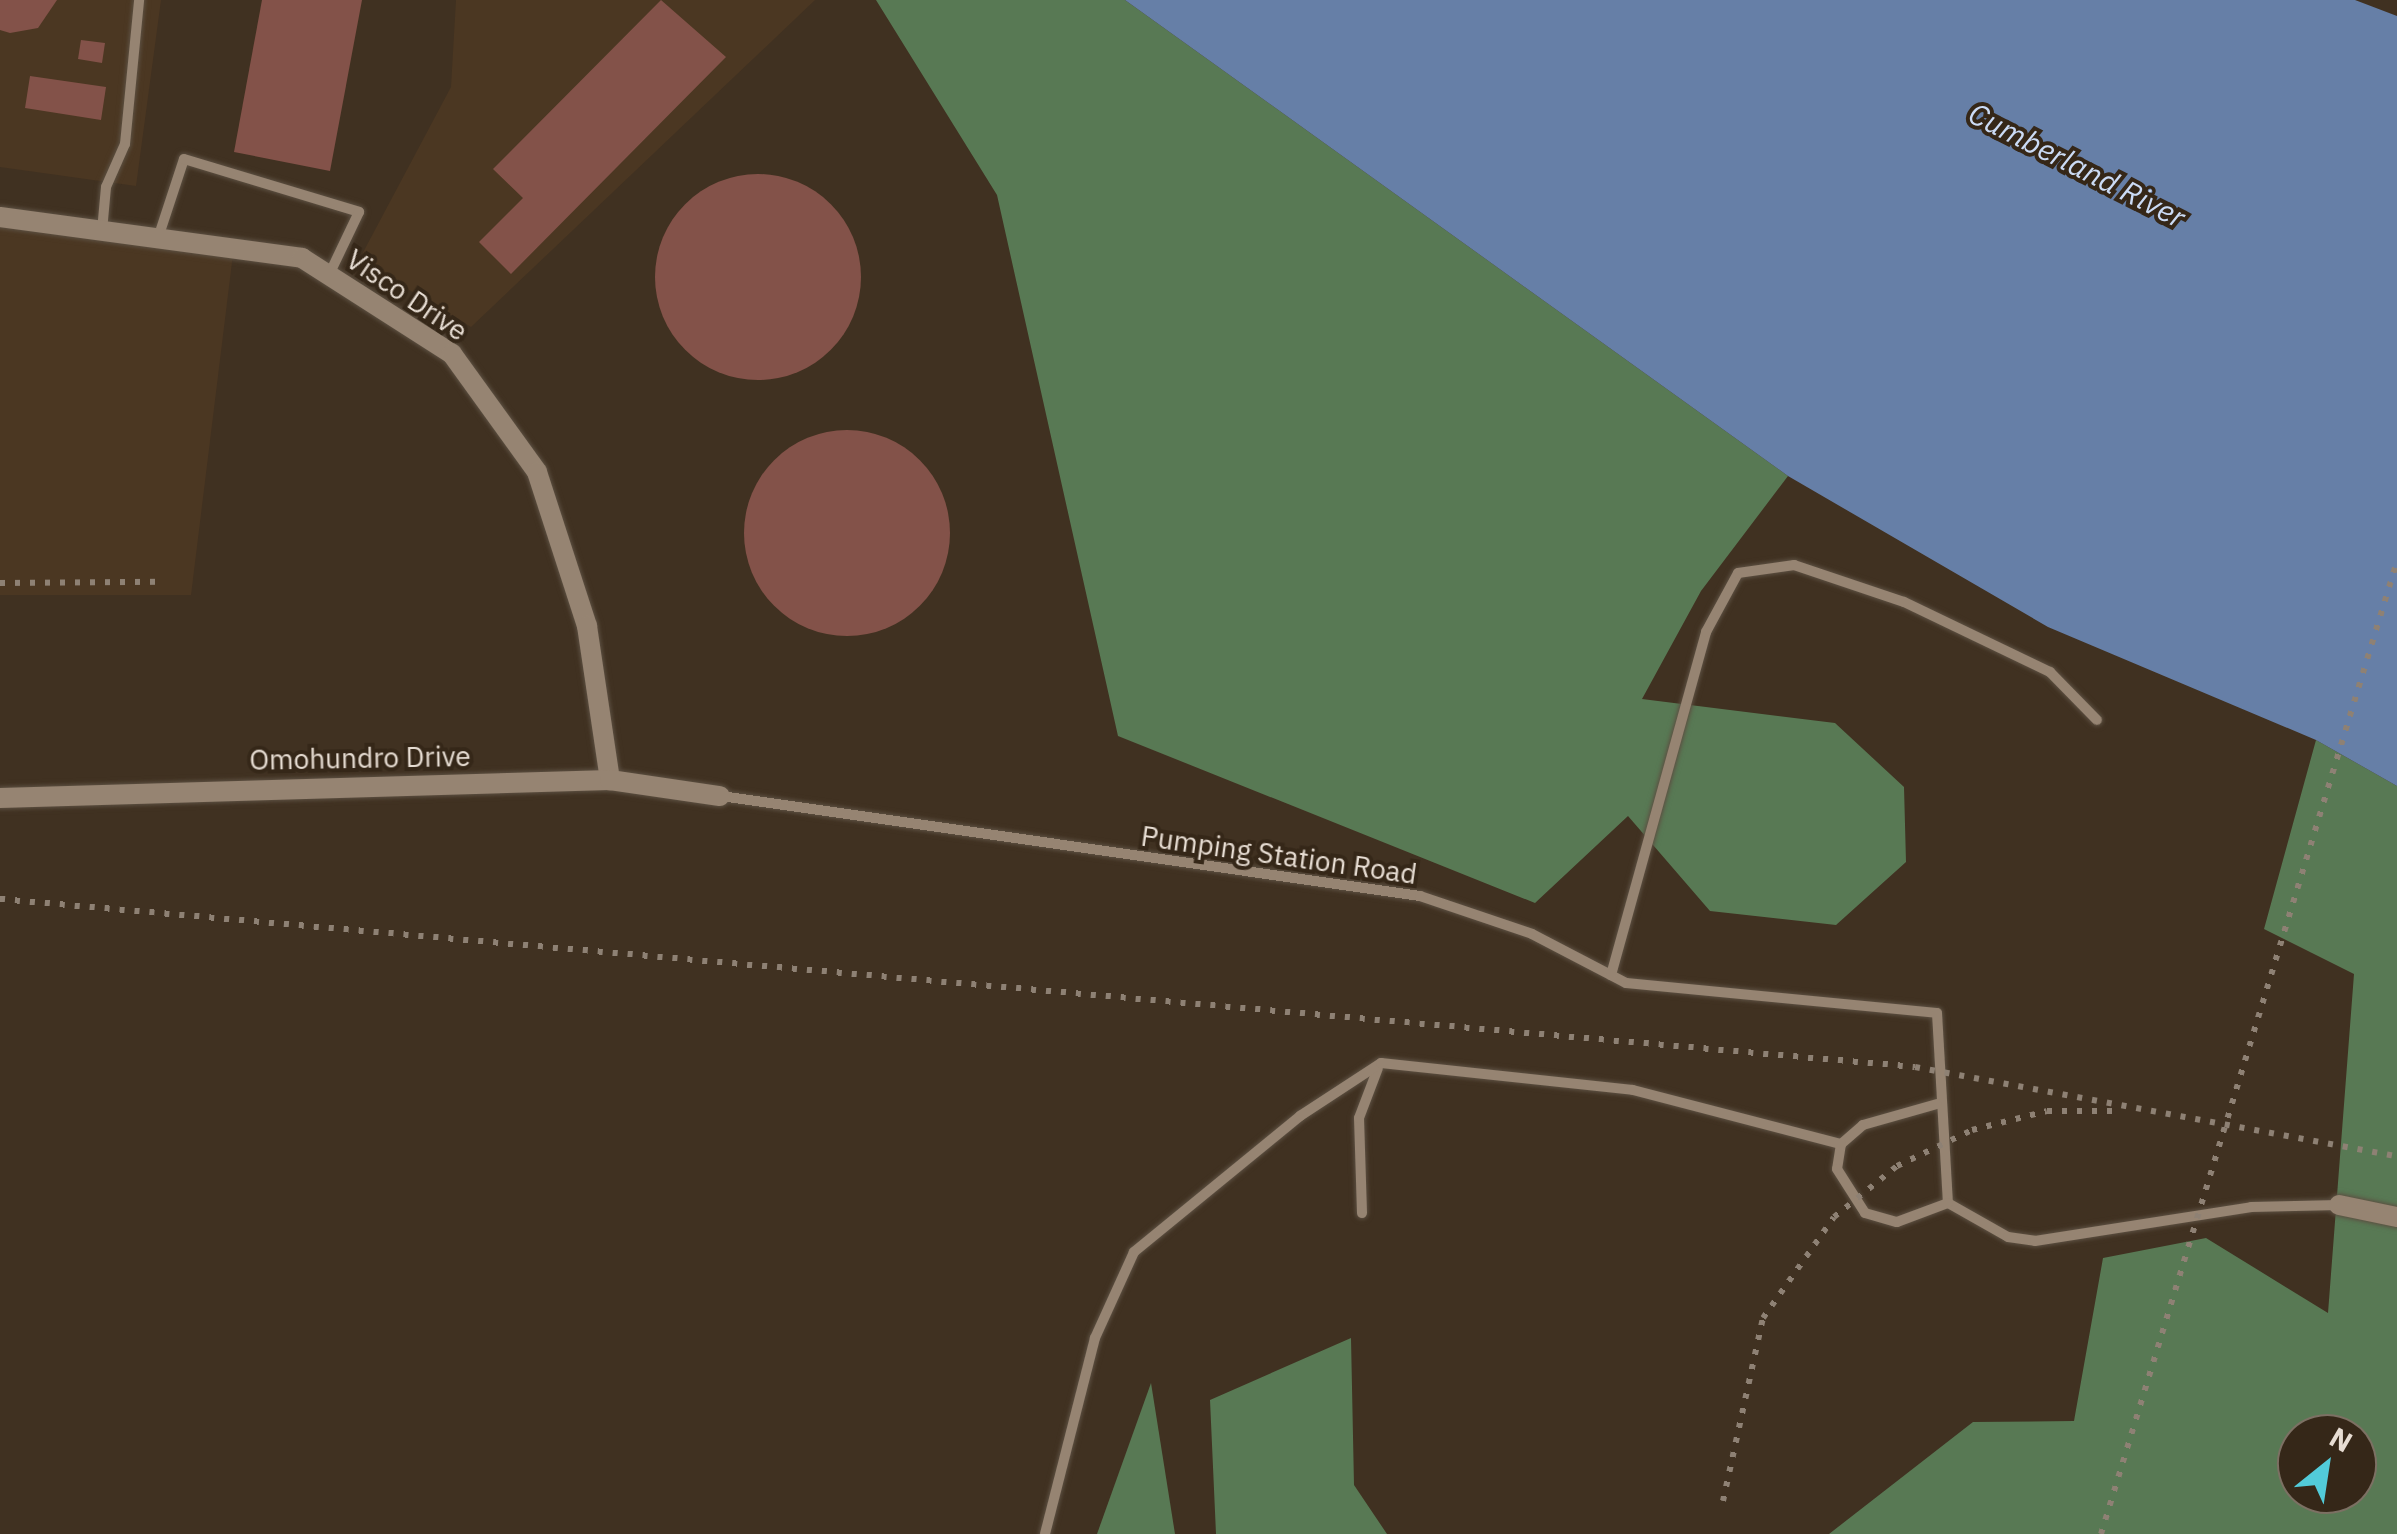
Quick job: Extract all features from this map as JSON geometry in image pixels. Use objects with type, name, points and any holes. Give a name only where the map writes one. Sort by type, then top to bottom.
[{"type":"street","name":"Visco Drive","points":[[0,217],[302,258],[452,354],[536,472],[587,626],[610,780]]},
{"type":"street","name":"Omohundro Drive","points":[[0,798],[610,780],[720,796]]},
{"type":"street","points":[[2339,1204],[2397,1217]]},
{"type":"lane","points":[[102,230],[125,144],[139,0]]},
{"type":"lane","points":[[158,238],[184,159],[359,212],[329,275]]},
{"type":"lane","points":[[1611,975],[1706,632],[1738,572],[1794,565],[1904,602],[2050,672],[2097,720]]},
{"type":"lane","name":"Pumping Station Road","points":[[720,796],[1420,896],[1532,934],[1611,975],[1937,1013],[1937,1104]]},
{"type":"lane","points":[[1045,1534],[1095,1338],[1134,1252],[1380,1063],[1633,1090],[1841,1144]]},
{"type":"lane","points":[[1362,1214],[1359,1118],[1380,1063]]},
{"type":"lane","points":[[1841,1144],[1862,1125],[1937,1104],[1948,1203],[1970,1222],[2035,1242],[2251,1207],[2339,1204]]},
{"type":"lane","points":[[1841,1144],[1844,1188],[1865,1213],[1897,1222],[1948,1203]]},
{"type":"shaded area","points":[[0,0],[161,0],[136,186],[0,167]]},
{"type":"shaded area","points":[[456,0],[815,0],[471,327],[359,260],[451,87]]},
{"type":"shaded area","points":[[0,225],[233,254],[191,595],[0,595]]},
{"type":"green space","points":[[876,0],[1125,0],[1788,476],[1701,591],[1642,699],[1835,723],[1904,787],[1906,862],[1836,925],[1710,911],[1628,816],[1535,903],[1118,736],[997,195]]},
{"type":"green space","points":[[2316,740],[2397,786],[2397,1534],[1829,1534],[1973,1422],[2074,1421],[2103,1258],[2206,1238],[2328,1313],[2354,974],[2264,929]]},
{"type":"green space","points":[[1351,1338],[1354,1485],[1387,1534],[1216,1534],[1210,1400]]},
{"type":"green space","points":[[1151,1383],[1175,1534],[1097,1534]]},
{"type":"water","name":"Cumberland River","points":[[1125,0],[2355,0],[2397,16],[2397,786],[2316,740],[2048,627],[1788,476]]},
{"type":"building","points":[[0,0],[57,0],[38,28],[10,33],[0,30]]},
{"type":"building","points":[[262,0],[362,0],[330,171],[234,152]]},
{"type":"building","points":[[661,0],[726,57],[511,274],[479,242],[523,198],[493,169]]},
{"type":"building","points":[[81,40],[105,43],[102,63],[78,59]]},
{"type":"building","points":[[30,76],[106,87],[101,120],[25,108]]},
{"type":"building","points":[[758,174],[797,182],[831,204],[853,238],[861,277],[853,316],[831,350],[797,372],[758,380],[719,372],[685,350],[663,316],[655,277],[663,238],[685,204],[719,182]]},
{"type":"building","points":[[847,430],[886,438],[920,460],[942,494],[950,533],[942,572],[920,606],[886,628],[847,636],[808,628],[774,606],[752,572],[744,533],[752,494],[774,460],[808,438]]},
{"type":"railway","points":[[2101,1534],[2397,561]]},
{"type":"railway","points":[[0,583],[162,582]]},
{"type":"railway","points":[[0,899],[1915,1067],[2397,1156]]},
{"type":"railway","points":[[1723,1501],[1763,1318],[1834,1217],[1897,1166],[1972,1130],[2047,1111],[2118,1111]]}]
